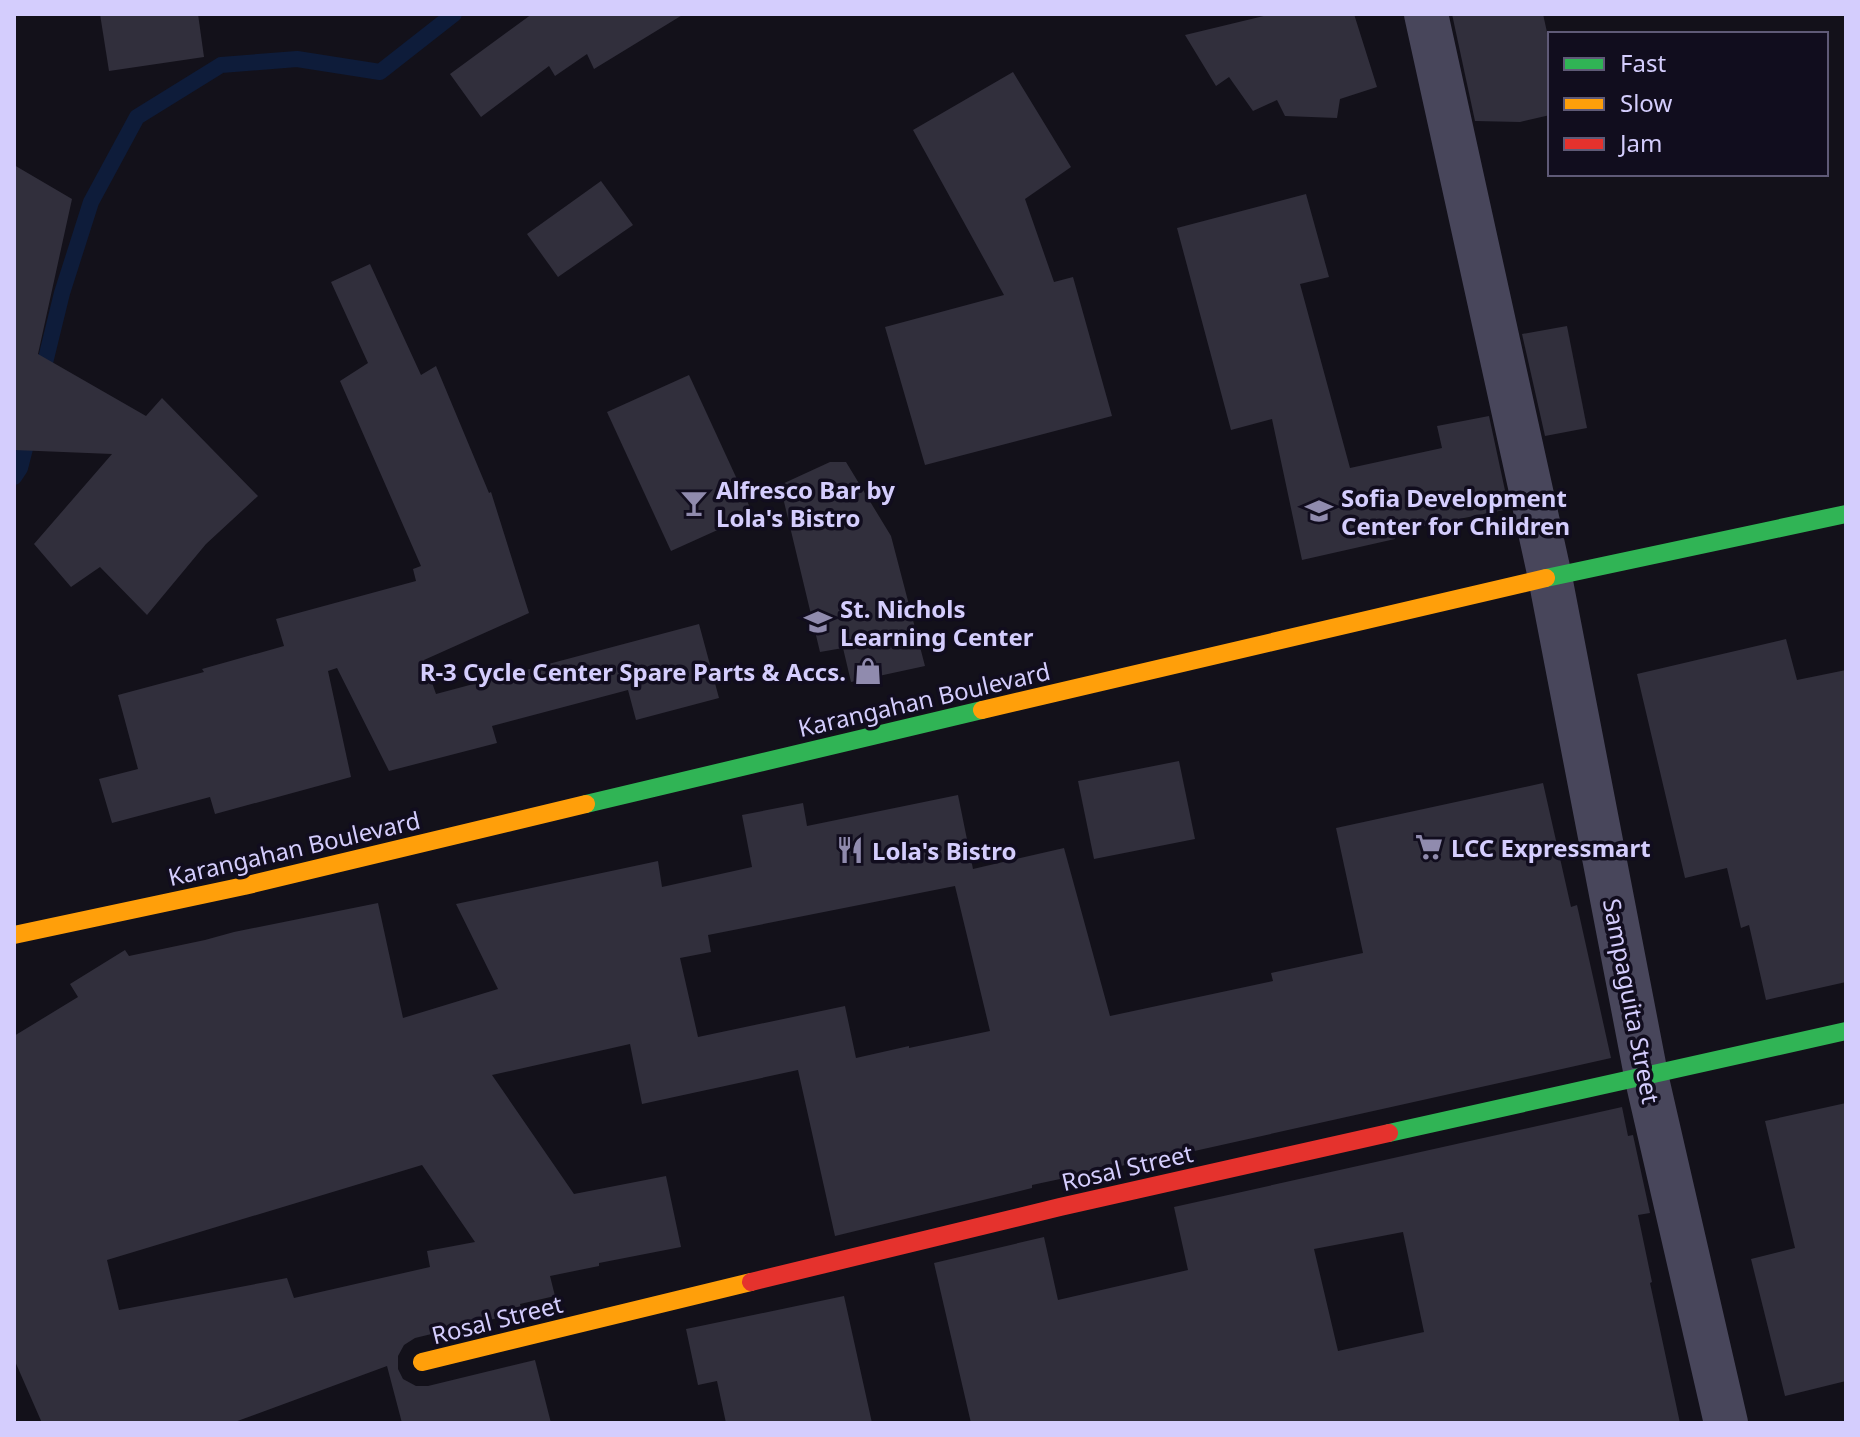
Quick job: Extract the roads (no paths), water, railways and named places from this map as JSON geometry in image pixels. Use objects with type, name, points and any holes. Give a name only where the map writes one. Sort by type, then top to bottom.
[{"type":"main road","name":"Karangahan Boulevard","points":[[14,935],[244,886],[1550,577],[1846,514]]},
{"type":"main road","name":"Rosal Street","points":[[422,1362],[1060,1207],[1846,1031]]},
{"type":"street","name":"Sampaguita Street","points":[[1426,14],[1550,577],[1646,1075],[1726,1423]]},
{"type":"waterway","points":[[41,379],[62,293],[91,202],[137,117],[221,65],[297,59],[380,72],[454,14]]},
{"type":"waterway","points":[[14,477],[20,468],[30,429]]},
{"type":"place","name":"Alfresco Bar by Lola's Bistro","points":[[694,503]]},
{"type":"place","name":"Sofia Development Center for Children","points":[[1319,511]]},
{"type":"place","name":"St. Nichols Learning Center","points":[[818,622]]},
{"type":"place","name":"R-3 Cycle Center Spare Parts & Accs.","points":[[868,671]]},
{"type":"place","name":"LCC Expressmart","points":[[1429,847]]},
{"type":"place","name":"Lola's Bistro","points":[[850,850]]}]
